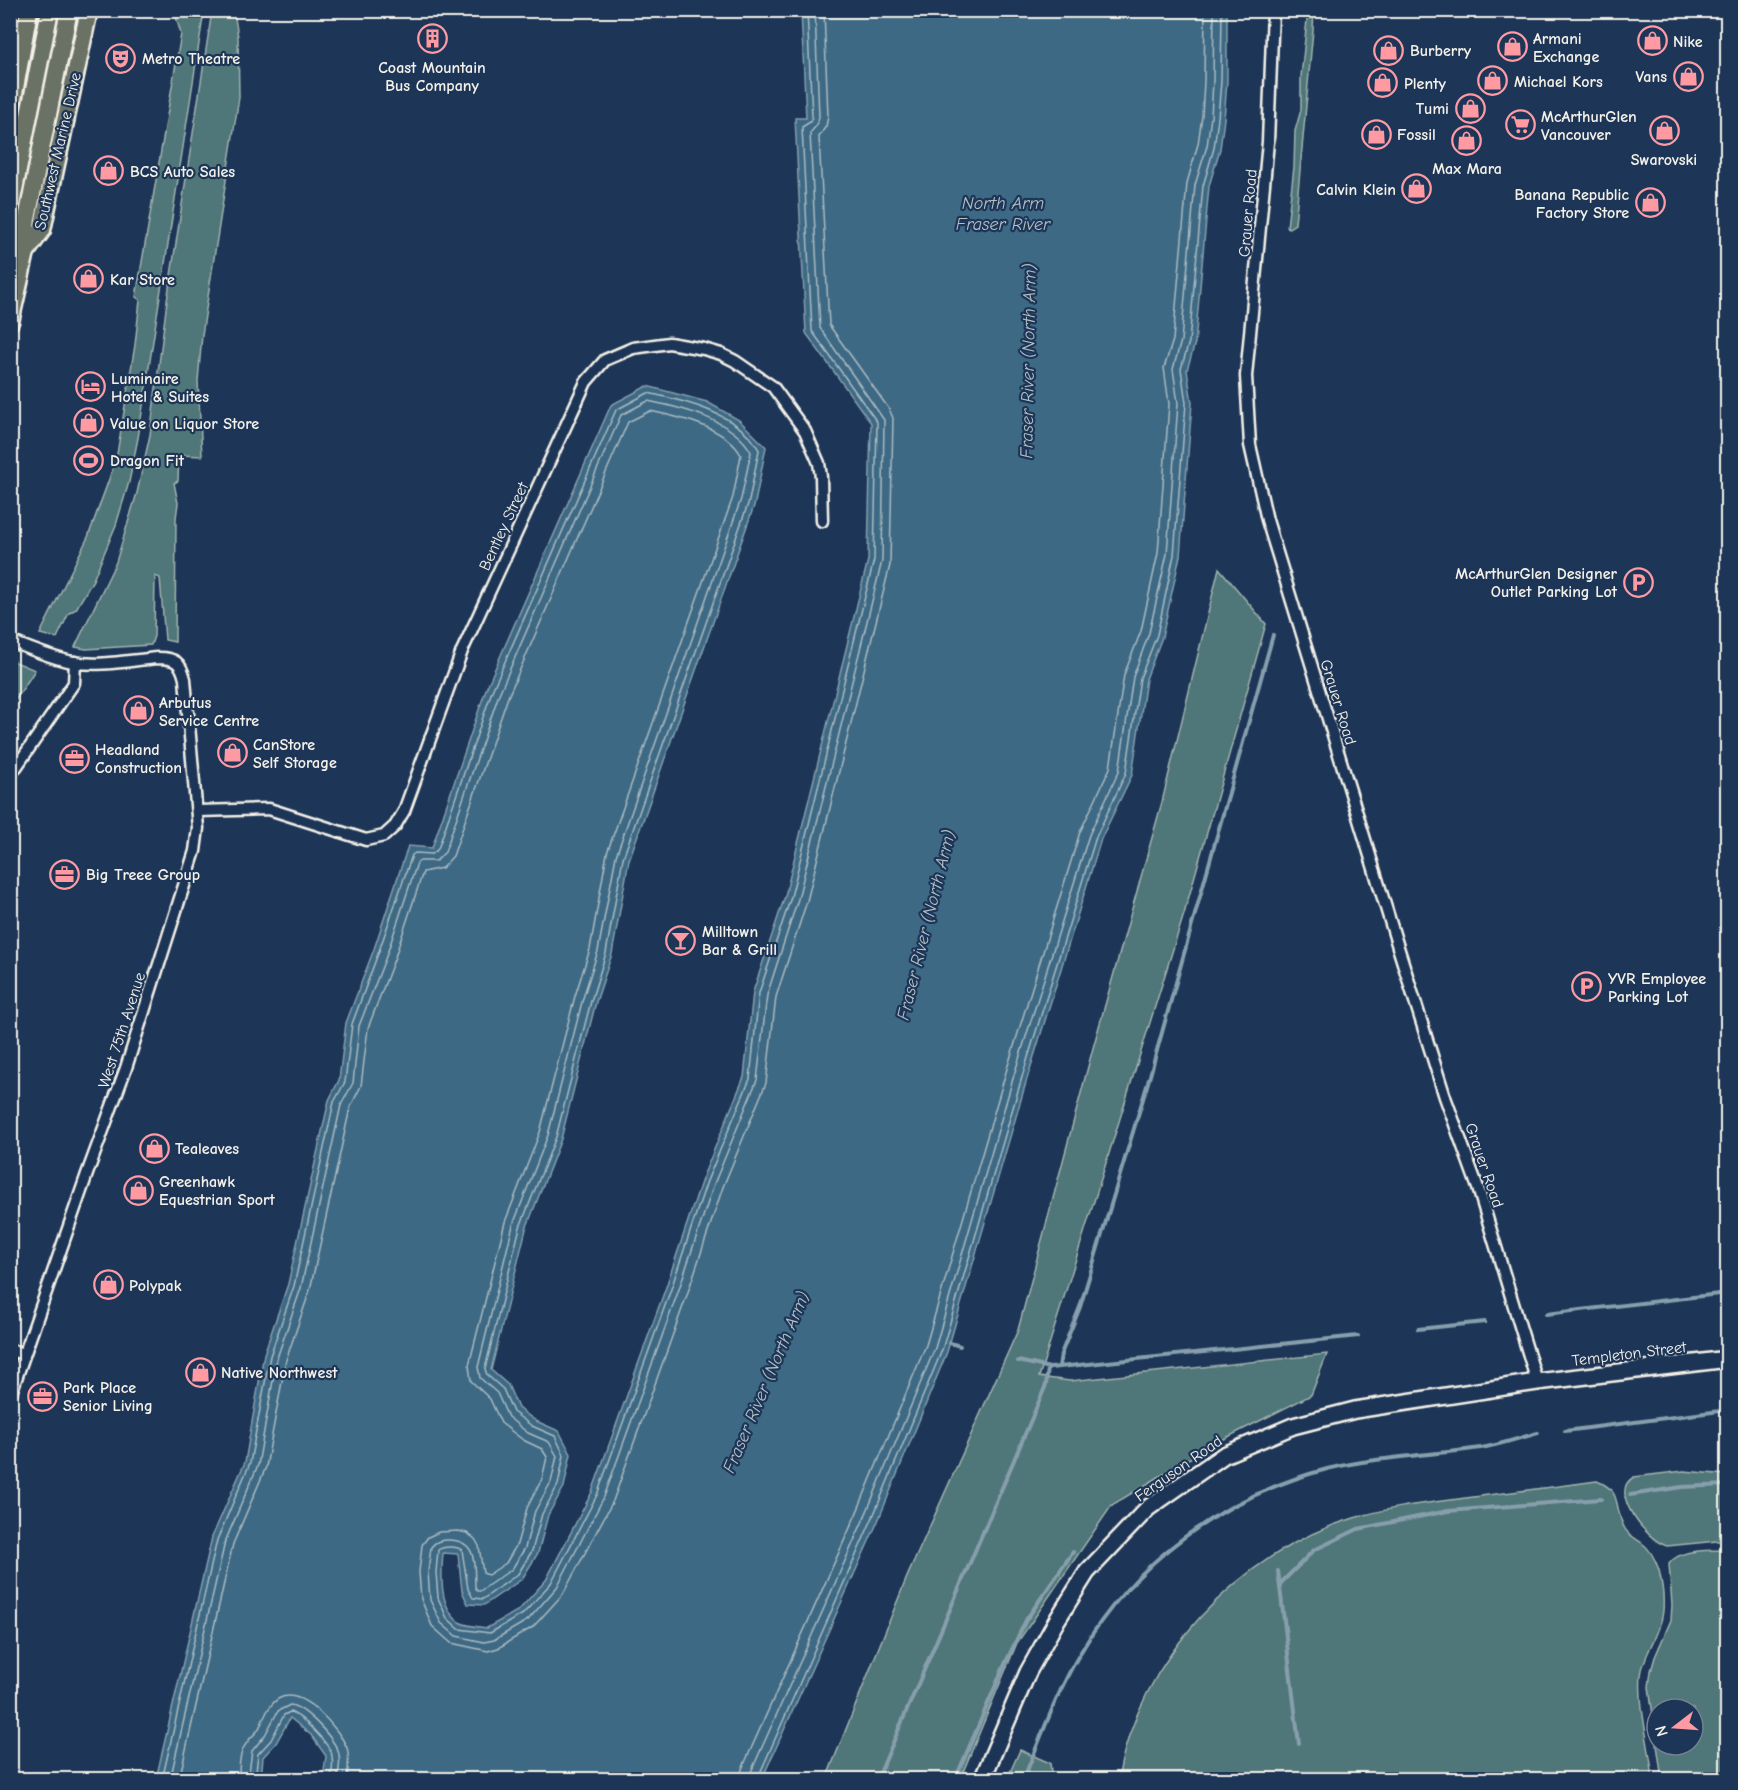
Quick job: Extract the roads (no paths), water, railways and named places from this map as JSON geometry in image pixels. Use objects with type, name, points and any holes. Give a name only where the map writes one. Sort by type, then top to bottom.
[{"type":"main road","points":[[10,117],[29,10]]},
{"type":"main road","points":[[10,210],[50,10]]},
{"type":"main road","points":[[26,252],[26,224],[69,10]]},
{"type":"main road","name":"Southwest Marine Drive","points":[[10,322],[26,252],[42,230],[88,10]]},
{"type":"street","name":"Grauer Road","points":[[1273,10],[1268,142],[1246,376],[1250,445],[1267,520],[1401,958],[1445,1097],[1478,1188],[1537,1382]]},
{"type":"street","name":"Bentley Street","points":[[198,811],[269,809],[366,840],[384,836],[395,826],[404,811],[462,651],[586,382],[605,360],[633,348],[669,343],[721,354],[773,387],[805,431],[817,457],[821,477],[822,521]]},
{"type":"street","points":[[10,641],[54,658],[75,662],[74,683],[10,776]]},
{"type":"street","name":"West 75th Avenue","points":[[10,1396],[126,1068],[195,851],[198,828],[185,679],[180,664],[169,658],[75,662]]},
{"type":"street","points":[[10,1350],[24,1354]]},
{"type":"street","name":"Templeton Street","points":[[1537,1382],[1727,1359]]},
{"type":"street","name":"Ferguson Road","points":[[982,1779],[1028,1672],[1075,1591],[1088,1572],[1119,1537],[1148,1508],[1167,1494],[1224,1455],[1293,1426],[1355,1410],[1537,1382]]},
{"type":"water","name":"North Arm Fraser River","points":[[801,11],[1227,11],[1227,82],[1224,119],[1220,149],[1209,186],[1195,343],[1187,370],[1192,403],[1180,556],[1162,637],[1146,679],[1132,775],[1101,839],[1027,1079],[947,1352],[878,1521],[762,1779],[323,1779],[326,1756],[311,1735],[290,1718],[276,1743],[263,1757],[261,1779],[156,1779],[212,1537],[245,1462],[264,1354],[288,1284],[329,1100],[339,1080],[346,1023],[374,949],[408,846],[432,848],[486,689],[611,405],[647,386],[707,402],[739,420],[766,447],[755,503],[629,860],[612,954],[596,1002],[561,1139],[526,1229],[491,1370],[508,1385],[518,1408],[536,1421],[559,1431],[571,1454],[564,1487],[548,1515],[538,1553],[522,1579],[484,1605],[468,1604],[462,1591],[458,1554],[443,1553],[442,1581],[445,1599],[452,1616],[459,1622],[487,1628],[519,1610],[546,1580],[592,1492],[666,1287],[702,1179],[744,1077],[753,992],[785,896],[868,560],[871,423],[806,333],[795,118],[806,118]]},
{"type":"waterway","points":[[1059,1367],[1061,1354],[1080,1307],[1149,1079],[1273,635]]},
{"type":"waterway","points":[[1546,1314],[1728,1293]]},
{"type":"waterway","points":[[1418,1329],[1485,1322]]},
{"type":"waterway","points":[[1018,1361],[1050,1368],[1358,1336]]},
{"type":"waterway","points":[[950,1343],[960,1346]]},
{"type":"waterway","points":[[877,1780],[1046,1385],[1048,1368]]},
{"type":"waterway","points":[[1565,1431],[1728,1410]]},
{"type":"waterway","points":[[1023,1780],[1063,1685],[1101,1621],[1126,1590],[1184,1537],[1217,1515],[1252,1497],[1288,1481],[1327,1469],[1384,1459],[1481,1448],[1538,1433]]},
{"type":"waterway","points":[[1630,1495],[1682,1487],[1728,1485]]},
{"type":"waterway","points":[[1280,1584],[1314,1550],[1358,1529],[1448,1511],[1601,1499]]},
{"type":"waterway","points":[[955,1780],[1026,1620],[1073,1552]]},
{"type":"waterway","points":[[1278,1571],[1299,1744]]},
{"type":"place","name":"Coast Mountain Bus Company","points":[[432,39]]},
{"type":"place","name":"Nike","points":[[1652,41]]},
{"type":"place","name":"Armani Exchange","points":[[1512,47]]},
{"type":"place","name":"Burberry","points":[[1389,50]]},
{"type":"place","name":"Metro Theatre","points":[[121,58]]},
{"type":"place","name":"Vans","points":[[1688,76]]},
{"type":"place","name":"Michael Kors","points":[[1493,81]]},
{"type":"place","name":"Plenty","points":[[1383,83]]},
{"type":"place","name":"Tumi","points":[[1470,108]]},
{"type":"place","name":"McArthurGlen Vancouver","points":[[1520,125]]},
{"type":"place","name":"Swarovski","points":[[1664,131]]},
{"type":"place","name":"Fossil","points":[[1376,134]]},
{"type":"place","name":"Max Mara","points":[[1467,140]]},
{"type":"place","name":"BCS Auto Sales","points":[[109,171]]},
{"type":"place","name":"Calvin Klein","points":[[1417,189]]},
{"type":"place","name":"Banana Republic Factory Store","points":[[1650,203]]},
{"type":"place","name":"Kar Store","points":[[89,279]]},
{"type":"place","name":"Luminaire Hotel & Suites","points":[[90,387]]},
{"type":"place","name":"Value on Liquor Store","points":[[89,423]]},
{"type":"place","name":"Dragon Fit","points":[[89,460]]},
{"type":"place","name":"McArthurGlen Designer Outlet Parking Lot","points":[[1638,582]]},
{"type":"place","name":"Arbutus Service Centre","points":[[138,711]]},
{"type":"place","name":"CanStore Self Storage","points":[[232,753]]},
{"type":"place","name":"Headland Construction","points":[[74,758]]},
{"type":"place","name":"Big Treee Group","points":[[65,874]]},
{"type":"place","name":"Milltown Bar & Grill","points":[[681,940]]},
{"type":"place","name":"YVR Employee Parking Lot","points":[[1587,987]]},
{"type":"place","name":"Tealeaves","points":[[154,1148]]},
{"type":"place","name":"Greenhawk Equestrian Sport","points":[[138,1190]]},
{"type":"place","name":"Polypak","points":[[108,1285]]},
{"type":"place","name":"Native Northwest","points":[[200,1372]]},
{"type":"place","name":"Park Place Senior Living","points":[[42,1396]]},
{"type":"water label","name":"Fraser River (North Arm)","points":[[1028,361]]},
{"type":"water label","name":"Fraser River (North Arm)","points":[[926,925]]},
{"type":"water label","name":"Fraser River (North Arm)","points":[[766,1382]]}]
